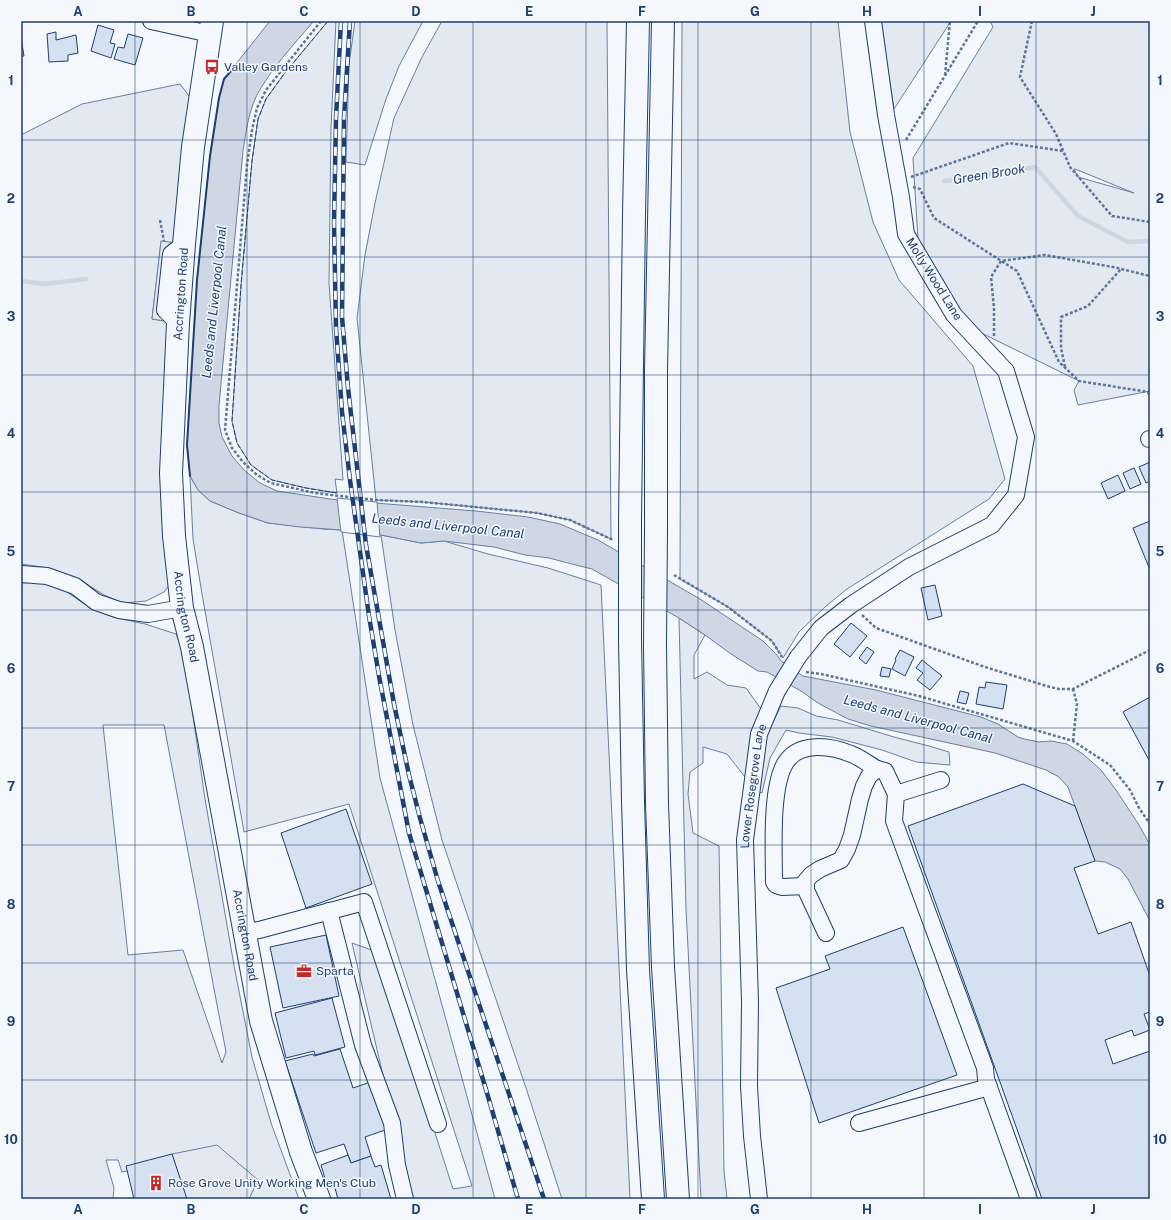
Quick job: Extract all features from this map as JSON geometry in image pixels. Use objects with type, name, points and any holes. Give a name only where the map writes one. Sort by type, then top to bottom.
[{"type":"highway","points":[[638,21],[630,520],[630,639],[638,970],[653,1199]]},
{"type":"highway","points":[[663,21],[656,363],[655,644],[657,804],[663,967],[678,1199]]},
{"type":"highway","name":"Accrington Road","points":[[211,28],[178,249],[178,323],[171,473],[174,536],[182,608],[193,655],[261,1021],[302,1152],[319,1199]]},
{"type":"street","points":[[151,21],[211,28]]},
{"type":"street","name":"Molly Wood Lane","points":[[874,21],[886,115],[901,197],[906,234],[954,315],[1006,371],[1026,437],[1016,495]]},
{"type":"street","name":"Lower Rosegrove Lane","points":[[759,1199],[752,1136],[749,1086],[750,1002],[746,840],[759,734],[777,691],[794,662],[821,628],[851,605],[909,567],[992,525],[1016,495]]},
{"type":"street","points":[[21,574],[47,576],[75,586],[96,602],[119,610],[148,614],[182,608]]},
{"type":"street","points":[[806,886],[782,887],[776,885],[774,882],[774,822],[777,790],[781,772],[786,761],[794,754],[808,748],[822,746],[852,754],[877,769],[885,771],[896,794],[894,821],[985,1068],[986,1079],[1029,1199]]},
{"type":"street","points":[[826,933],[806,890],[805,882],[811,875],[820,869],[841,860],[848,849],[864,786],[869,776],[877,769]]},
{"type":"street","points":[[896,794],[941,780]]},
{"type":"street","points":[[245,932],[266,928],[364,902],[438,1124]]},
{"type":"street","points":[[329,912],[363,1045],[392,1123],[397,1165],[405,1199]]},
{"type":"street","points":[[859,1123],[989,1087]]},
{"type":"path","points":[[321,21],[266,90],[257,108],[252,130],[246,173],[225,430],[232,448],[243,462],[257,475],[271,483],[315,493],[376,500],[423,502],[537,512],[570,520],[618,543]]},
{"type":"path","points":[[945,76],[950,21]]},
{"type":"path","points":[[894,161],[978,21]]},
{"type":"path","points":[[1032,21],[1020,77],[1056,134],[1070,167],[1112,216],[1150,222]]},
{"type":"path","points":[[905,179],[1009,143],[1063,151]]},
{"type":"path","points":[[913,186],[920,189],[934,218],[1017,271],[1059,362],[1079,381],[1148,392],[1150,397]]},
{"type":"path","points":[[160,220],[165,242],[178,249]]},
{"type":"path","points":[[1001,260],[1045,255],[1150,276]]},
{"type":"path","points":[[994,357],[994,308],[991,277],[1001,260]]},
{"type":"path","points":[[1065,367],[1062,348],[1061,317],[1088,306],[1121,269]]},
{"type":"path","points":[[673,575],[728,607],[772,642],[794,662],[821,674],[920,696],[1073,741],[1110,765],[1130,790],[1139,808],[1150,824]]},
{"type":"path","points":[[851,605],[876,628],[985,667],[1059,689],[1073,689],[1150,650]]},
{"type":"path","points":[[1073,689],[1077,704],[1073,741]]},
{"type":"shaded area","points":[[328,21],[336,21],[331,128],[329,283],[343,480],[335,479],[337,493],[272,480],[251,465],[237,443],[232,421],[241,285],[252,161],[258,119],[266,99],[284,74]]},
{"type":"shaded area","points":[[355,21],[423,21],[399,66],[386,99],[365,165],[346,162],[349,64]]},
{"type":"shaded area","points":[[442,21],[607,21],[611,539],[570,520],[537,513],[423,502],[376,500],[357,318],[365,255],[394,118],[422,57]]},
{"type":"shaded area","points":[[682,21],[838,21],[850,132],[873,222],[899,280],[973,366],[1005,479],[989,499],[847,589],[826,606],[799,632],[783,658],[772,641],[728,607],[680,579]]},
{"type":"shaded area","points":[[880,21],[951,21],[894,109]]},
{"type":"shaded area","points":[[990,21],[1150,21],[1150,391],[1078,405],[1074,390],[1079,381],[963,324],[919,256],[913,158],[993,27]],"holes":[[[1075,169],[1134,193],[1078,177]]]},
{"type":"shaded area","points":[[180,84],[192,100],[177,243],[161,242],[152,319],[171,322],[173,580],[164,592],[146,601],[123,603],[104,595],[82,581],[49,568],[21,564],[21,135],[82,104]]},
{"type":"shaded area","points":[[161,241],[184,244],[178,323],[152,319]]},
{"type":"shaded area","points":[[190,476],[198,490],[210,501],[239,513],[268,523],[342,530],[380,778],[495,1199],[412,1199],[352,943],[377,952],[453,1189],[472,1186],[349,804],[244,832],[193,539]]},
{"type":"shaded area","points":[[381,535],[421,543],[444,541],[488,554],[548,568],[601,585],[630,1199],[562,1199],[442,840],[413,725],[395,630]]},
{"type":"shaded area","points":[[40,582],[64,590],[92,609],[113,617],[145,624],[176,634],[184,654],[205,799],[235,971],[252,1057],[271,1123],[299,1199],[235,1199],[165,1164],[122,1172],[118,1160],[106,1160],[114,1188],[113,1199],[21,1199],[21,583]],"holes":[[[103,725],[164,725],[226,1052],[222,1063],[183,950],[128,955]]]},
{"type":"shaded area","points":[[679,618],[705,635],[694,655],[694,679],[707,672],[727,685],[746,688],[761,709],[753,733],[745,777],[727,754],[703,747],[703,763],[690,772],[688,794],[693,833],[719,846],[724,1171],[727,1199],[701,1199],[686,909]]},
{"type":"shaded area","points":[[781,706],[798,708],[816,716],[838,720],[949,752],[950,765],[916,762],[882,750],[832,737],[786,730],[770,758],[762,793],[756,791],[766,736]]},
{"type":"shaded area","points":[[217,1145],[258,1180],[249,1199],[186,1199],[172,1154]]},
{"type":"water","name":"Leeds and Liverpool Canal","points":[[270,21],[314,21],[275,67],[261,87],[253,103],[246,130],[219,405],[219,423],[222,437],[232,456],[244,470],[260,483],[277,491],[337,500],[476,511],[528,517],[560,524],[598,540],[700,599],[763,641],[781,661],[803,676],[876,690],[981,717],[998,724],[1018,737],[1024,739],[1039,742],[1051,741],[1067,744],[1083,754],[1101,770],[1139,825],[1150,845],[1150,921],[1128,879],[1120,869],[1105,862],[1095,861],[1068,787],[1059,777],[1046,770],[995,753],[871,726],[848,719],[818,703],[801,691],[767,672],[758,671],[679,618],[592,569],[549,558],[525,555],[494,547],[444,541],[421,543],[381,535],[268,523],[210,501],[198,490],[190,476],[187,445],[197,280],[210,156],[219,98],[224,79]]},
{"type":"pier","points":[[337,498],[377,502],[380,537],[341,532]]},
{"type":"building","points":[[98,25],[114,30],[110,43],[115,44],[111,58],[91,51]]},
{"type":"building","points":[[56,32],[56,40],[76,35],[78,53],[68,55],[68,61],[49,62],[47,34]]},
{"type":"building","points":[[128,34],[143,38],[135,65],[114,59],[118,47],[124,48]]},
{"type":"building","points":[[21,37],[24,56],[21,56]]},
{"type":"building","points":[[1150,462],[1150,481],[1146,483],[1139,467]]},
{"type":"building","points":[[1134,468],[1141,484],[1130,489],[1123,473]]},
{"type":"building","points":[[1118,475],[1125,491],[1108,499],[1101,483]]},
{"type":"building","points":[[1150,521],[1150,570],[1133,528]]},
{"type":"building","points":[[935,585],[942,616],[928,620],[921,588]]},
{"type":"building","points":[[851,623],[867,636],[850,657],[834,644]]},
{"type":"building","points":[[867,647],[874,652],[866,664],[859,658]]},
{"type":"building","points":[[900,650],[914,657],[905,676],[892,669]]},
{"type":"building","points":[[922,660],[942,676],[930,690],[917,680],[923,673],[916,668]]},
{"type":"building","points":[[882,667],[891,669],[889,677],[880,676]]},
{"type":"building","points":[[986,682],[1007,685],[1003,709],[976,704],[979,687],[985,688]]},
{"type":"building","points":[[960,691],[969,693],[966,704],[957,702]]},
{"type":"building","points":[[1150,697],[1150,762],[1123,712]]},
{"type":"building","points":[[1023,784],[1075,806],[1095,861],[1074,868],[1098,934],[1131,922],[1150,976],[1150,1012],[1144,1014],[1150,1030],[1134,1036],[1132,1030],[1105,1040],[1113,1064],[1150,1051],[1150,1199],[1042,1199],[908,826]]},
{"type":"building","points":[[346,809],[372,884],[306,908],[281,833]]},
{"type":"building","points":[[903,927],[957,1075],[819,1123],[776,988],[830,969],[825,956]]},
{"type":"building","name":"Sparta","points":[[326,935],[339,996],[283,1008],[270,947]]},
{"type":"building","points":[[332,998],[345,1047],[315,1055],[314,1051],[286,1058],[275,1013]]},
{"type":"building","points":[[340,1049],[353,1088],[376,1080],[391,1128],[365,1137],[371,1156],[351,1163],[344,1144],[316,1153],[285,1061],[313,1054],[314,1056]]},
{"type":"building","name":"Rose Grove Unity Working Men's Club","points":[[172,1154],[187,1199],[134,1199],[126,1166]]},
{"type":"building","points":[[348,1155],[351,1163],[371,1156],[375,1167],[381,1165],[391,1199],[338,1199],[333,1181],[326,1182],[321,1165]]},
{"type":"waterway","name":"Green Brook","points":[[944,181],[1035,167],[1078,216],[1128,242],[1150,241]]},
{"type":"waterway","name":"Green Brook","points":[[21,281],[45,284],[86,279]]},
{"type":"railway","points":[[341,21],[336,118],[334,223],[336,328],[342,412],[369,616],[409,833],[518,1199]]},
{"type":"railway","points":[[350,21],[344,118],[342,317],[348,388],[366,545],[394,704],[420,818],[438,881],[544,1199]]},
{"type":"fence","points":[[328,21],[284,74],[266,99],[258,119],[252,161],[241,285],[232,421],[237,443],[251,465],[272,480],[337,493]]},
{"type":"wall","points":[[190,476],[187,445],[197,280],[210,156],[219,98],[224,79],[231,71]]},
{"type":"place","name":"Valley Gardens","points":[[212,67]]},
{"type":"place","name":"Sparta","points":[[304,971]]},
{"type":"place","name":"Rose Grove Unity Working Men's Club","points":[[156,1183]]}]
